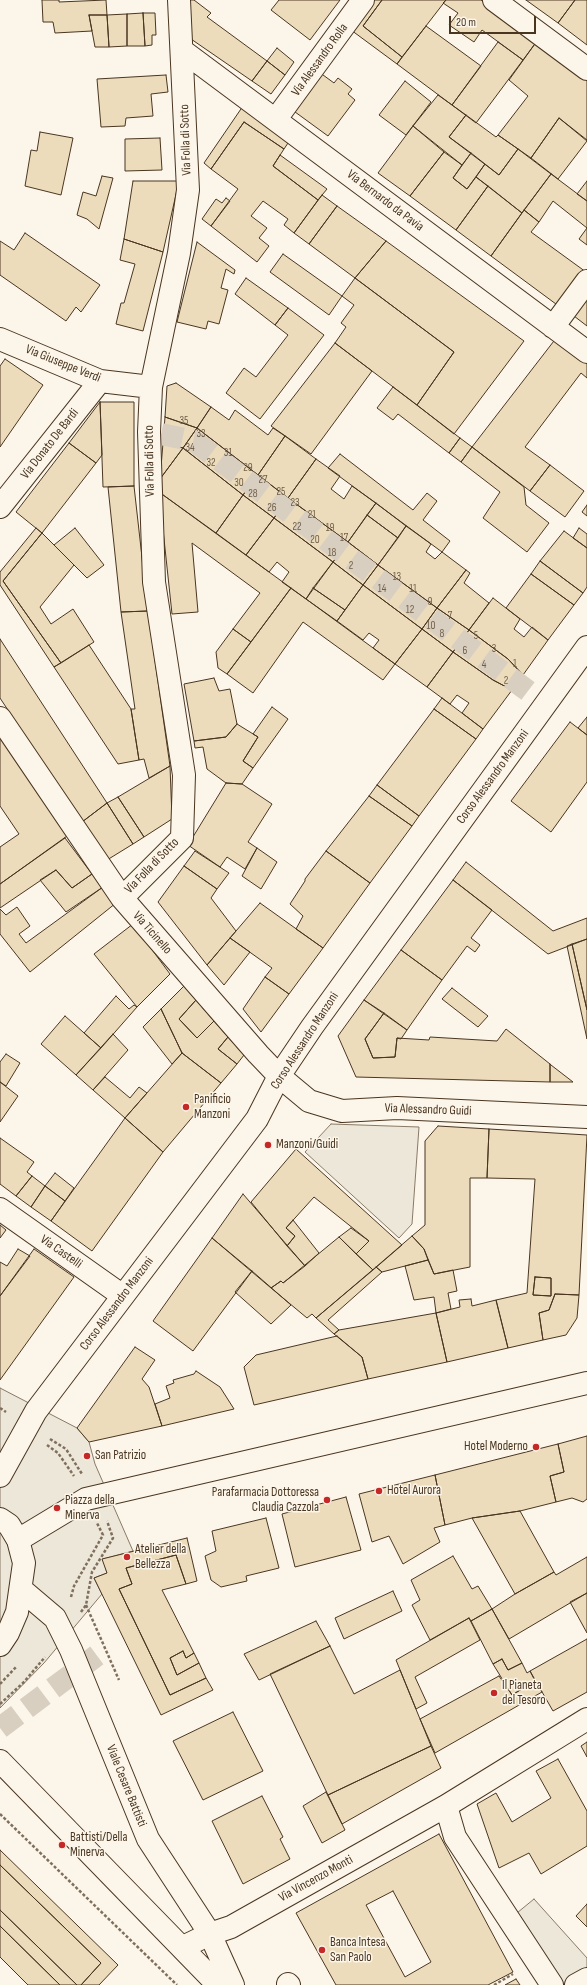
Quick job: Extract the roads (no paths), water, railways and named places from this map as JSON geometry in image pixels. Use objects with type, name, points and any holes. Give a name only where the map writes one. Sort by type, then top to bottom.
[{"type":"street","name":"Via Folla di Sotto","points":[[122,898],[182,838],[184,775],[154,582],[149,432],[151,387],[179,253],[188,190],[183,51],[179,0]]},
{"type":"street","name":"Via Alessandro Rolla","points":[[276,120],[363,0]]},
{"type":"street","points":[[494,0],[587,69]]},
{"type":"street","name":"Via Bernardo da Pavia","points":[[183,51],[587,352]]},
{"type":"street","points":[[553,327],[587,281]]},
{"type":"street","name":"Via Giuseppe Verdi","points":[[0,339],[100,381],[151,387]]},
{"type":"street","name":"Via Donato De Bardi","points":[[0,507],[100,381]]},
{"type":"street","name":"Corso Alessandro Manzoni","points":[[0,1476],[36,1412],[257,1119],[279,1076],[312,1027],[587,646]]},
{"type":"street","name":"Via Ticinello","points":[[0,718],[122,898],[279,1076]]},
{"type":"street","name":"Via Alessandro Guidi","points":[[279,1076],[309,1101],[342,1110],[397,1108],[587,1117]]},
{"type":"street","name":"Via Castelli","points":[[0,1209],[123,1296]]},
{"type":"street","points":[[18,1540],[86,1499],[587,1384]]},
{"type":"street","points":[[0,1519],[9,1525],[18,1540],[24,1564],[22,1590],[18,1612],[0,1646]]},
{"type":"street","name":"Viale Cesare Battisti","points":[[22,1590],[55,1618],[64,1634],[148,1839],[210,1934],[233,1985]]},
{"type":"street","name":"Via Vincenzo Monti","points":[[183,1947],[210,1934],[231,1927],[446,1806],[587,1719]]},
{"type":"street","points":[[0,1761],[183,1947],[218,1985]]},
{"type":"street","points":[[446,1806],[455,1837],[552,1985]]},
{"type":"street","points":[[576,1985],[587,1979]]},
{"type":"tunnel","points":[[161,434],[194,441],[528,691]]},
{"type":"tunnel","points":[[0,1728],[104,1650]]},
{"type":"place","name":"Panificio Manzoni","points":[[186,1107]]},
{"type":"place","name":"Manzoni/Guidi","points":[[268,1145]]},
{"type":"place","name":"Hotel Moderno","points":[[536,1447]]},
{"type":"place","name":"San Patrizio","points":[[87,1456]]},
{"type":"place","name":"Hotel Aurora","points":[[379,1491]]},
{"type":"place","name":"Parafarmacia Dottoressa Claudia Cazzola","points":[[327,1500]]},
{"type":"place","name":"Piazza della Minerva","points":[[57,1508]]},
{"type":"place","name":"Atelier della Bellezza","points":[[127,1557]]},
{"type":"place","name":"Il Pianeta del Tesoro","points":[[494,1693]]},
{"type":"place","name":"Battisti/Della Minerva","points":[[62,1845]]},
{"type":"place","name":"Banca Intesa San Paolo","points":[[322,1950]]}]
